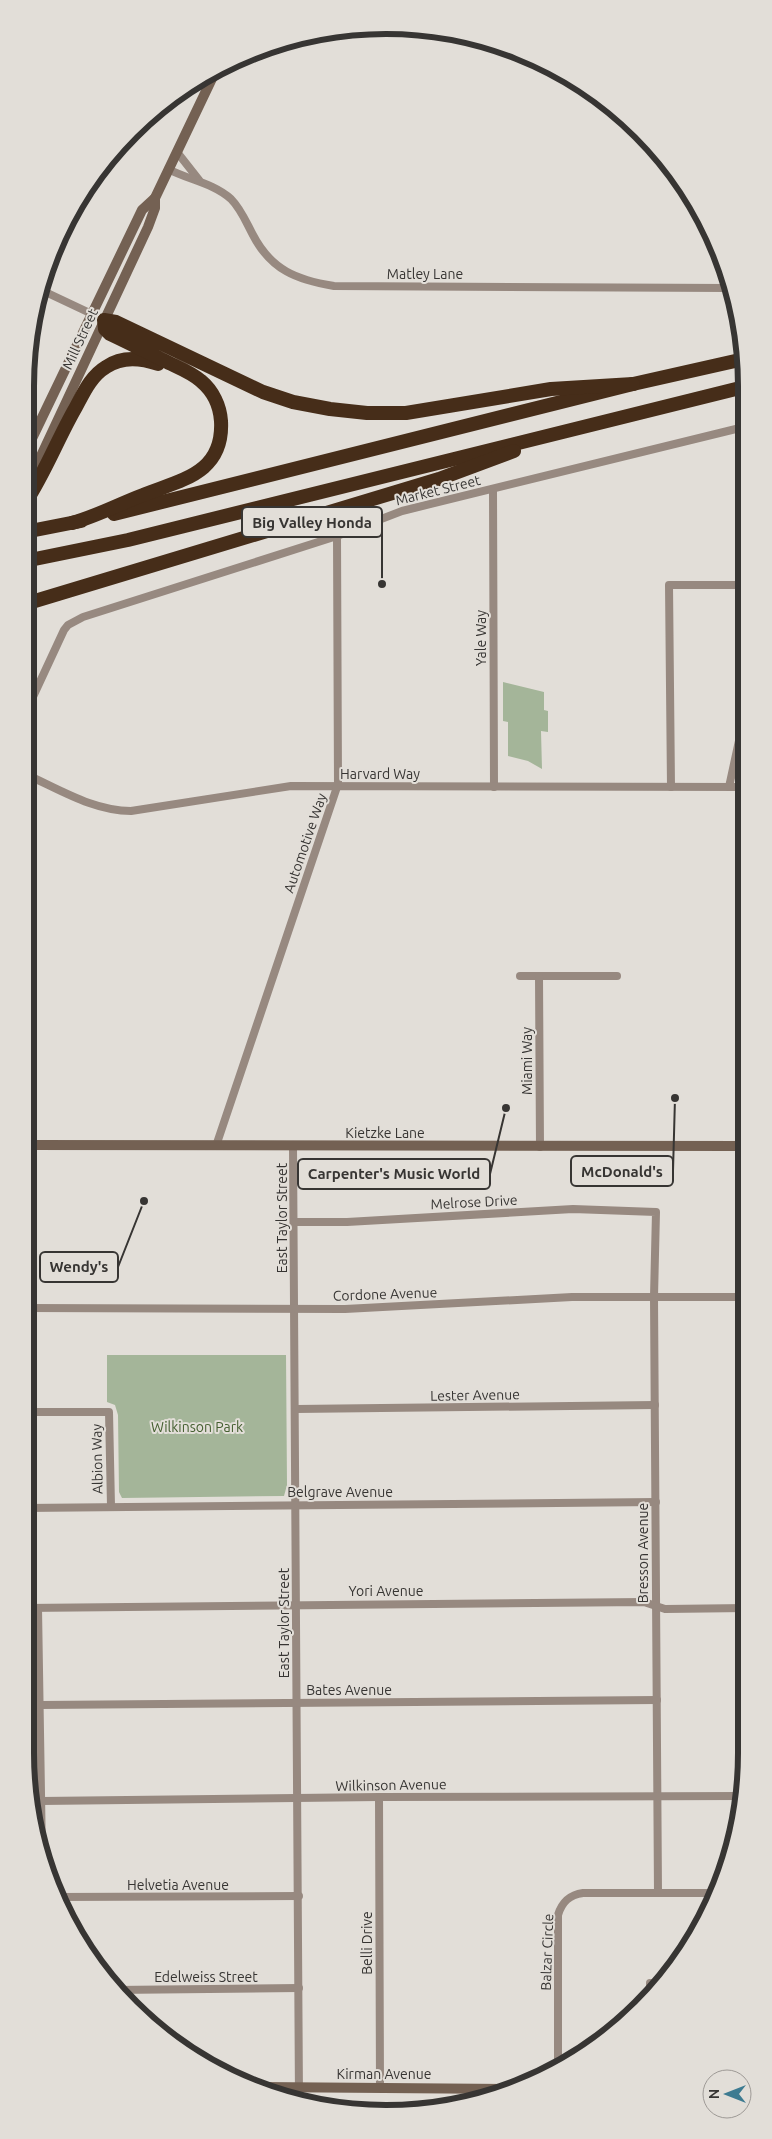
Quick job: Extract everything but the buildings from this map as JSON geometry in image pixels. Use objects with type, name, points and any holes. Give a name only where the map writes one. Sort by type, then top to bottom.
[{"type":"highway","points":[[72,523],[184,480],[198,472],[210,460],[219,438],[221,424],[219,410],[209,389],[190,373],[110,334],[98,317]]},
{"type":"highway","points":[[98,317],[116,322],[270,395],[292,402],[330,409],[367,413],[406,413],[551,389],[633,384]]},
{"type":"highway","points":[[34,486],[90,382],[100,371],[118,361],[132,359],[147,361],[190,373]]},
{"type":"highway","points":[[34,530],[169,501],[633,384],[737,361]]},
{"type":"highway","points":[[34,559],[128,540],[738,389]]},
{"type":"highway","points":[[34,602],[462,472],[549,436]]},
{"type":"main road","name":"Mill Street","points":[[34,434],[148,227],[155,208],[155,198],[211,80]]},
{"type":"main road","name":"Mill Street","points":[[34,469],[98,317]]},
{"type":"main road","name":"Kietzke Lane","points":[[34,1145],[738,1146]]},
{"type":"main road","name":"Kirman Avenue","points":[[273,2087],[492,2089]]},
{"type":"street","points":[[177,152],[199,180]]},
{"type":"street","name":"Matley Lane","points":[[168,170],[184,178],[199,180],[230,198],[246,219],[258,244],[275,264],[292,275],[310,282],[343,286],[724,288]]},
{"type":"street","points":[[47,292],[98,317]]},
{"type":"street","name":"Market Street","points":[[34,695],[64,630],[75,620],[337,536],[402,511],[738,428]]},
{"type":"street","name":"Yale Way","points":[[493,489],[494,787]]},
{"type":"street","name":"Automotive Way","points":[[216,1146],[338,786],[337,536]]},
{"type":"street","points":[[671,787],[669,585],[738,585]]},
{"type":"street","points":[[729,787],[738,745]]},
{"type":"street","name":"Harvard Way","points":[[34,778],[93,805],[116,811],[131,811],[291,786],[738,787]]},
{"type":"street","points":[[520,976],[617,976]]},
{"type":"street","name":"Miami Way","points":[[539,976],[540,1147]]},
{"type":"street","name":"East Taylor Street","points":[[294,1146],[299,2094]]},
{"type":"street","name":"Melrose Drive","points":[[294,1222],[347,1222],[573,1209],[656,1212]]},
{"type":"street","name":"Bresson Avenue","points":[[656,1212],[654,1298],[658,1893]]},
{"type":"street","name":"Cordone Avenue","points":[[34,1308],[345,1309],[572,1297],[738,1297]]},
{"type":"street","name":"Lester Avenue","points":[[296,1409],[655,1405]]},
{"type":"street","name":"Albion Way","points":[[34,1412],[109,1412],[111,1506]]},
{"type":"street","name":"Belgrave Avenue","points":[[34,1508],[656,1502]]},
{"type":"street","name":"Yori Avenue","points":[[34,1608],[644,1602],[665,1609],[738,1608]]},
{"type":"street","points":[[38,1608],[41,1824]]},
{"type":"street","name":"Bates Avenue","points":[[40,1705],[657,1700]]},
{"type":"street","name":"Wilkinson Avenue","points":[[41,1802],[379,1797],[735,1796]]},
{"type":"street","name":"Belli Drive","points":[[379,1797],[380,2088]]},
{"type":"street","name":"Balzar Circle","points":[[558,2060],[558,1914],[560,1907],[576,1894],[709,1893]]},
{"type":"street","name":"Helvetia Avenue","points":[[65,1898],[299,1896]]},
{"type":"street","name":"Edelweiss Street","points":[[126,1990],[299,1988]]},
{"type":"green space","points":[[503,682],[544,692],[544,710],[548,711],[548,732],[541,731],[542,769],[528,761],[508,756],[508,722],[503,721]]},
{"type":"green space","name":"Wilkinson Park","points":[[107,1355],[286,1355],[287,1485],[284,1496],[122,1498],[119,1492],[118,1415],[115,1405],[107,1402]]},
{"type":"place","name":"Big Valley Honda","points":[[382,584]]},
{"type":"place","name":"McDonald's","points":[[675,1098]]},
{"type":"place","name":"Carpenter's Music World","points":[[506,1108]]},
{"type":"place","name":"Wendy's","points":[[144,1201]]}]
